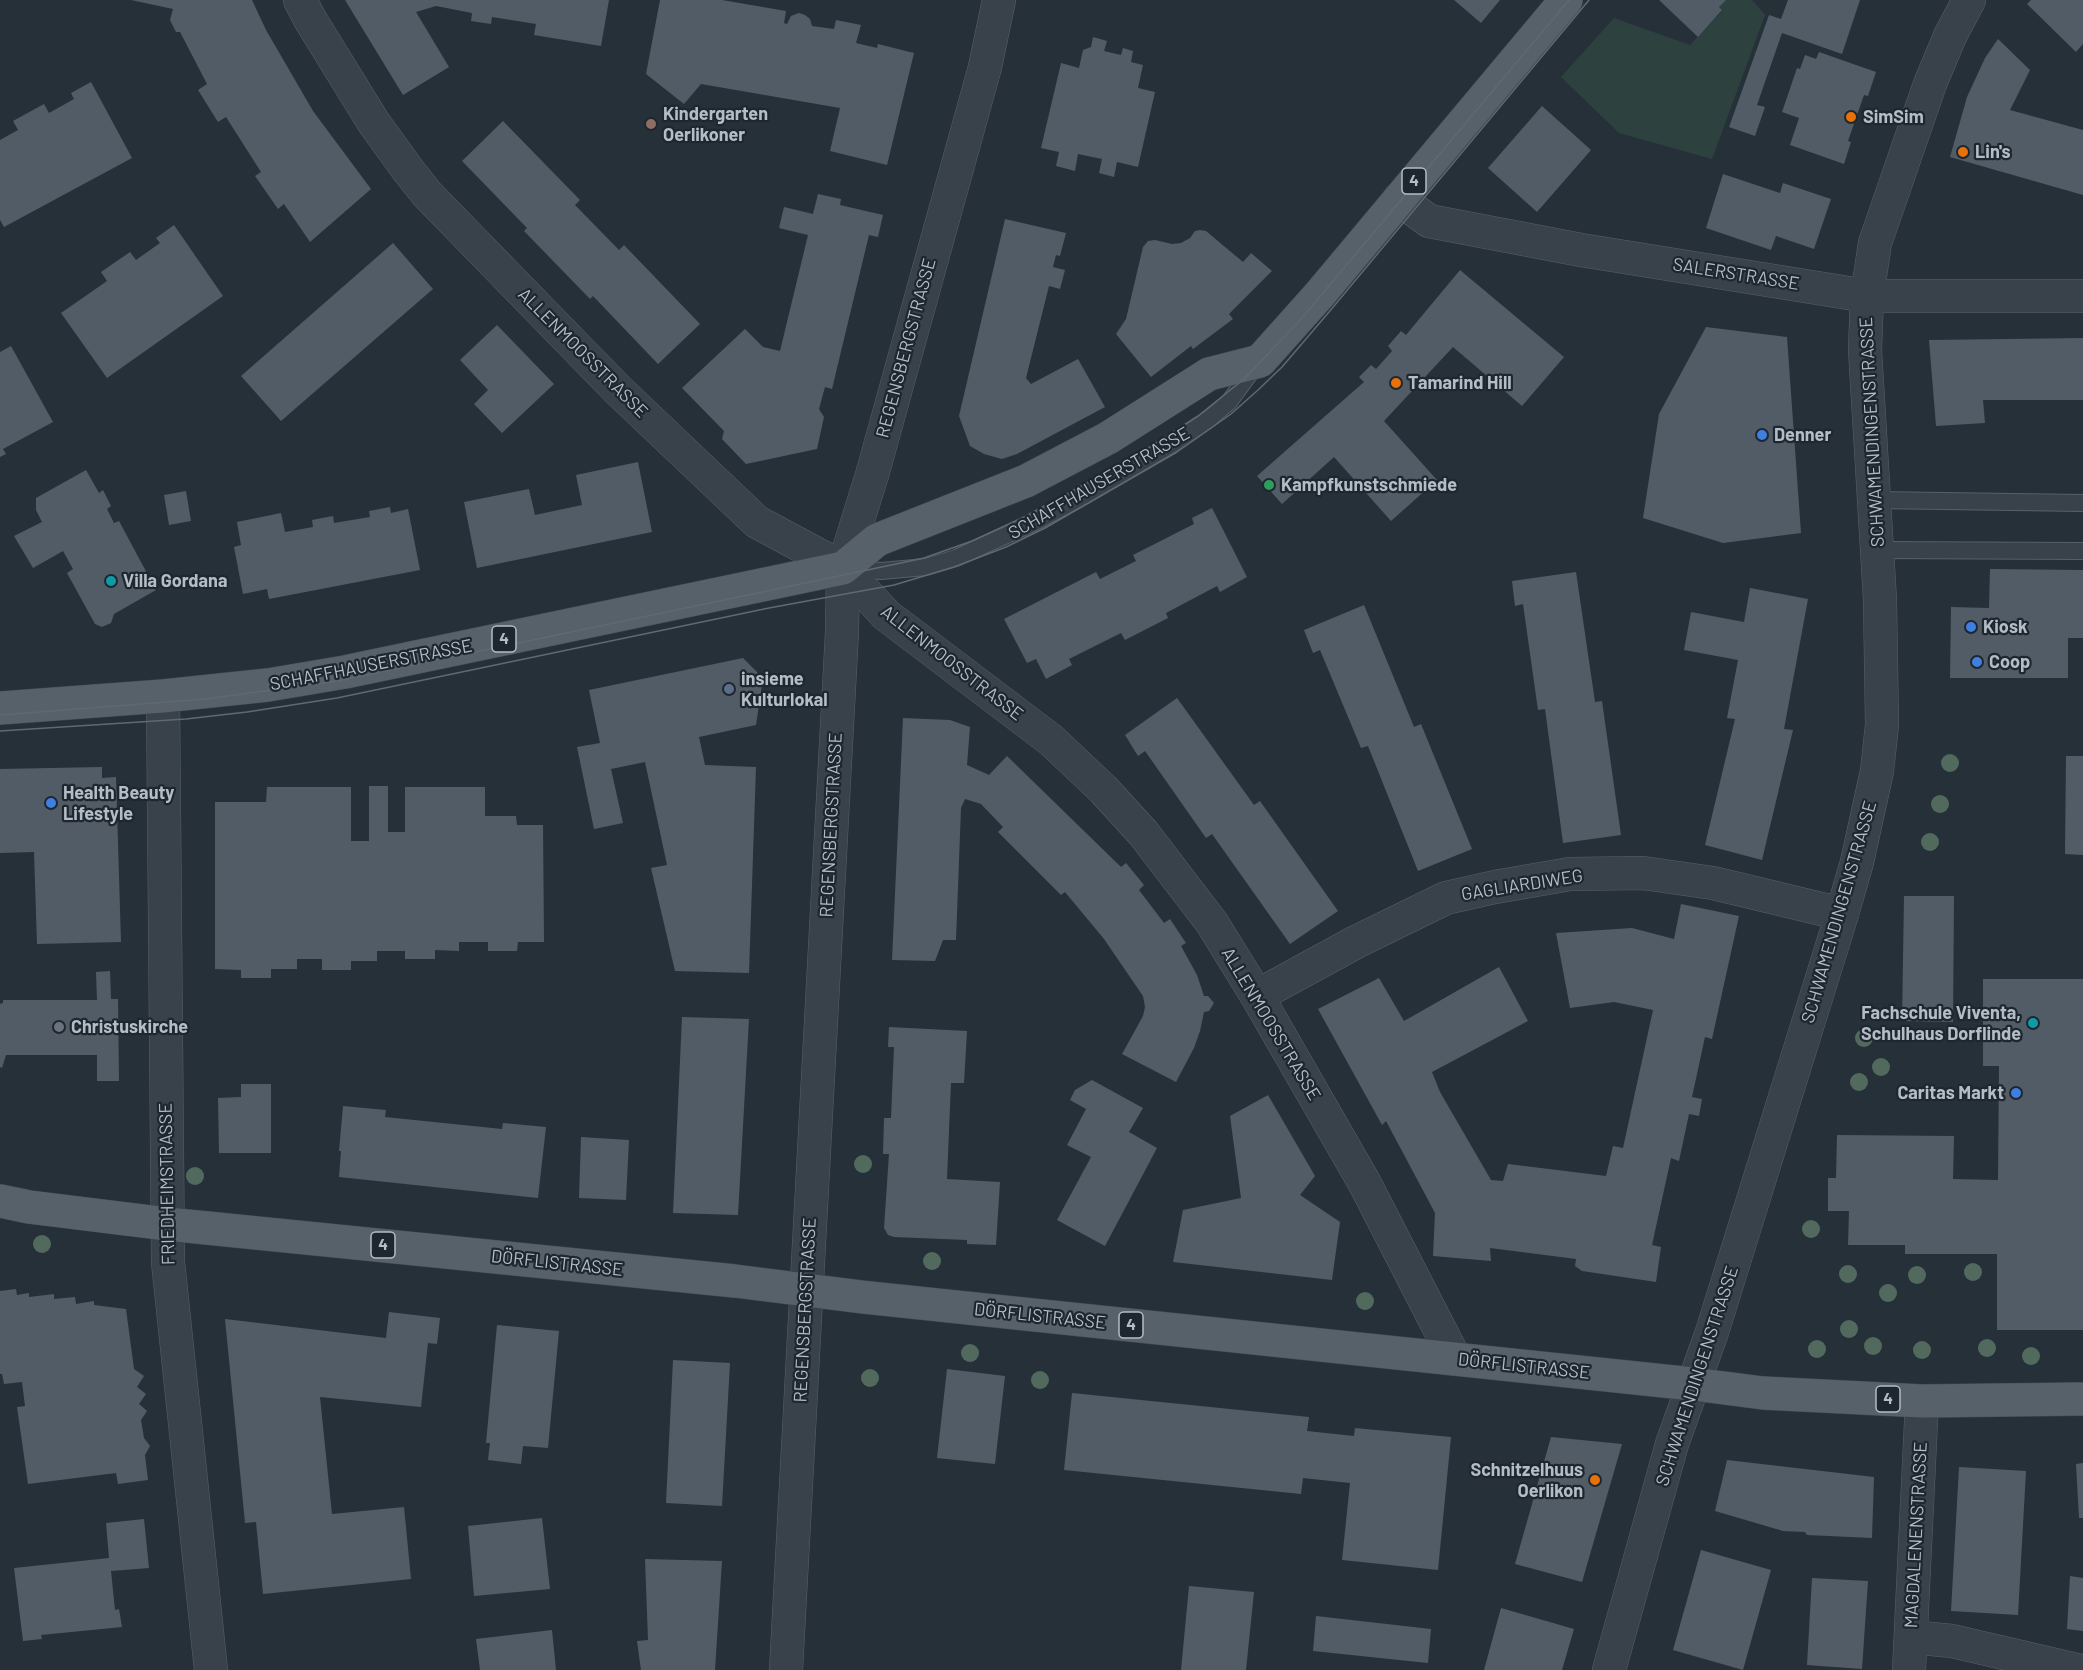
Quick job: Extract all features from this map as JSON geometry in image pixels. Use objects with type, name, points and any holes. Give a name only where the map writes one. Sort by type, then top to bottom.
[{"type":"main road","name":"SCHAFFHAUSERSTRASSE","points":[[0,708],[163,696],[268,685],[345,672],[843,568],[877,540],[1026,481],[1108,438],[1209,374],[1260,361],[1320,294],[1566,0]]},
{"type":"main road","name":"DÖRFLISTRASSE","points":[[0,1201],[29,1207],[167,1224],[807,1289],[862,1297],[1763,1393],[1923,1401],[2083,1399]]},
{"type":"street","name":"ALLENMOOSSTRASSE","points":[[300,0],[374,123],[427,194],[617,389],[757,522],[843,568],[886,615],[1051,740],[1103,789],[1144,834],[1212,923],[1257,996],[1364,1182],[1455,1359]]},
{"type":"street","name":"REGENSBERGSTRASSE","points":[[786,1670],[842,632],[843,568],[872,475],[985,67],[999,0]]},
{"type":"street","name":"SCHWAMENDINGENSTRASSE","points":[[1609,1670],[1672,1444],[1718,1314],[1842,914],[1857,862],[1877,771],[1882,725],[1877,550],[1865,350],[1867,296],[1878,233],[1930,84],[1950,36],[1969,0]]},
{"type":"street","name":"SALERSTRASSE","points":[[1399,199],[1429,221],[1581,250],[1867,296],[2083,296]]},
{"type":"street","name":"FRIEDHEIMSTRASSE","points":[[163,696],[168,1262],[211,1670]]},
{"type":"street","name":"GAGLIARDIWEG","points":[[1257,996],[1356,942],[1446,898],[1495,886],[1570,874],[1644,873],[1713,883],[1842,914]]},
{"type":"street","name":"MAGDALENENSTRASSE","points":[[1909,1670],[1923,1401]]},
{"type":"street","points":[[1911,1637],[1952,1641],[2077,1670]]},
{"type":"lane","name":"SCHAFFHAUSERSTRASSE","points":[[843,568],[881,571],[926,567],[956,558],[1035,522],[1163,450],[1209,419],[1229,402],[1260,361]]},
{"type":"lane","points":[[1874,500],[2083,503]]},
{"type":"lane","points":[[1877,550],[2083,551]]},
{"type":"green space","points":[[1726,0],[1752,0],[1765,15],[1712,159],[1619,133],[1561,77],[1614,18],[1690,45],[1722,11],[1719,7]]},
{"type":"building","points":[[131,0],[252,0],[266,30],[313,111],[371,189],[310,242],[284,204],[278,209],[255,176],[261,172],[226,117],[218,122],[198,90],[207,84],[180,32],[176,32],[170,20],[173,9]]},
{"type":"building","points":[[345,0],[609,0],[601,46],[534,35],[536,24],[492,17],[491,24],[471,21],[472,13],[436,6],[416,12],[449,67],[403,95]]},
{"type":"building","points":[[660,0],[722,0],[786,11],[784,23],[787,24],[791,16],[799,13],[810,19],[812,26],[834,29],[836,20],[861,25],[856,43],[877,48],[878,44],[914,53],[887,165],[830,151],[840,108],[701,84],[684,104],[646,74]]},
{"type":"building","points":[[1454,0],[1500,0],[1481,23]]},
{"type":"building","points":[[1659,0],[1726,0],[1719,7],[1722,10],[1698,37]]},
{"type":"building","points":[[1788,0],[1860,0],[1842,54],[1782,33],[1757,105],[1765,107],[1755,136],[1729,127],[1769,15],[1781,19]]},
{"type":"building","points":[[2031,0],[2083,0],[2083,44],[2076,52],[2027,4]]},
{"type":"building","points":[[1093,37],[1107,41],[1104,51],[1121,55],[1123,48],[1133,51],[1131,62],[1143,65],[1138,88],[1155,92],[1138,167],[1117,162],[1114,177],[1099,173],[1102,159],[1078,154],[1075,171],[1056,166],[1059,152],[1041,148],[1061,63],[1079,68],[1083,50],[1091,47]]},
{"type":"building","points":[[1998,39],[2030,70],[2010,110],[2083,130],[2083,195],[1950,157],[1967,97],[1985,58]]},
{"type":"building","points":[[1819,52],[1876,72],[1868,96],[1864,95],[1848,141],[1851,142],[1844,164],[1790,145],[1799,118],[1782,112],[1797,68],[1800,69],[1805,55],[1816,59]]},
{"type":"building","points":[[91,82],[132,158],[4,227],[0,220],[0,140],[18,130],[13,121],[44,104],[49,113],[74,99],[71,93]]},
{"type":"building","points":[[1542,106],[1591,150],[1537,212],[1488,168]]},
{"type":"building","points":[[503,121],[580,200],[575,205],[619,250],[624,245],[700,324],[658,364],[593,296],[590,299],[524,231],[527,228],[462,161]]},
{"type":"building","points":[[1723,174],[1780,193],[1783,183],[1831,199],[1814,249],[1776,236],[1771,250],[1706,228]]},
{"type":"building","points":[[818,194],[841,199],[840,205],[883,215],[878,237],[869,235],[832,389],[825,387],[819,409],[824,417],[817,449],[746,464],[722,439],[724,431],[682,388],[745,329],[763,347],[780,351],[808,235],[779,228],[784,207],[813,214]]},
{"type":"building","points":[[1005,219],[1066,233],[1060,256],[1056,255],[1053,267],[1065,270],[1060,289],[1049,286],[1026,378],[1031,384],[1078,359],[1105,407],[1017,454],[1002,459],[984,454],[970,446],[959,416]]},
{"type":"building","points":[[174,225],[223,296],[107,378],[61,313],[107,281],[101,272],[130,252],[136,260],[160,243],[156,238]]},
{"type":"building","points":[[1195,231],[1206,231],[1243,262],[1251,253],[1272,271],[1229,314],[1233,319],[1193,349],[1191,346],[1151,377],[1116,334],[1126,319],[1143,247],[1148,241],[1155,240],[1172,244],[1181,243],[1190,238]]},
{"type":"building","points":[[393,243],[433,289],[281,421],[241,376]]},
{"type":"building","points":[[1460,270],[1564,357],[1522,406],[1453,347],[1384,421],[1437,480],[1391,521],[1334,457],[1282,504],[1257,476],[1364,382],[1359,377],[1371,365],[1376,369],[1392,351],[1388,346],[1401,331],[1406,335]]},
{"type":"building","points":[[497,325],[554,384],[502,433],[474,404],[488,390],[460,360]]},
{"type":"building","points":[[1706,327],[1787,337],[1801,533],[1723,543],[1643,518],[1659,414]]},
{"type":"building","points":[[2083,338],[2083,400],[1983,400],[1985,423],[1936,426],[1929,340]]},
{"type":"building","points":[[11,346],[53,422],[3,449],[6,454],[0,457],[0,352]]},
{"type":"building","points":[[638,462],[652,532],[477,568],[464,502],[529,489],[535,515],[582,505],[576,475]]},
{"type":"building","points":[[86,470],[99,493],[103,490],[111,506],[107,509],[114,523],[119,521],[156,590],[114,614],[111,623],[102,627],[95,624],[67,573],[73,569],[63,551],[33,568],[14,536],[42,522],[36,510],[36,498]]},
{"type":"building","points":[[186,491],[191,521],[169,525],[164,495]]},
{"type":"building","points":[[390,507],[391,513],[408,509],[420,570],[269,599],[267,589],[243,594],[234,547],[241,545],[237,522],[281,513],[285,532],[313,527],[312,520],[333,516],[334,523],[370,517],[369,511]]},
{"type":"building","points":[[1212,508],[1247,577],[1220,592],[1217,586],[1166,613],[1168,618],[1125,640],[1121,633],[1069,659],[1072,665],[1046,679],[1036,659],[1027,663],[1004,619],[1096,572],[1100,579],[1136,561],[1133,555],[1194,524],[1192,518]]},
{"type":"building","points":[[1990,569],[2083,570],[2083,638],[2068,638],[2068,678],[1950,678],[1951,607],[1989,608]]},
{"type":"building","points":[[1576,572],[1595,702],[1602,701],[1621,835],[1563,843],[1545,709],[1538,710],[1523,604],[1515,606],[1512,581]]},
{"type":"building","points":[[1750,588],[1808,599],[1784,729],[1793,730],[1762,860],[1705,845],[1735,719],[1727,718],[1738,660],[1684,650],[1691,612],[1744,622]]},
{"type":"building","points":[[1364,605],[1414,727],[1421,724],[1472,849],[1418,871],[1368,746],[1361,748],[1320,650],[1313,653],[1304,630]]},
{"type":"building","points":[[743,658],[763,678],[756,725],[699,737],[705,765],[756,767],[749,973],[675,971],[651,868],[667,865],[645,762],[611,769],[623,823],[594,829],[577,747],[600,743],[589,690]]},
{"type":"building","points":[[1177,698],[1254,805],[1260,801],[1338,911],[1290,944],[1212,834],[1206,838],[1145,751],[1138,756],[1125,735]]},
{"type":"building","points":[[903,718],[950,720],[970,727],[967,765],[989,775],[1007,756],[1121,867],[1126,863],[1144,885],[1139,890],[1164,923],[1170,919],[1186,943],[1181,946],[1197,975],[1204,996],[1208,996],[1214,1003],[1209,1011],[1204,1012],[1194,1048],[1176,1082],[1122,1054],[1143,1016],[1145,1007],[1143,996],[1104,939],[1065,892],[1061,895],[998,832],[1003,827],[981,804],[965,799],[961,808],[956,940],[943,940],[935,961],[892,960]]},
{"type":"building","points":[[2066,756],[2083,756],[2083,855],[2065,854]]},
{"type":"building","points":[[102,767],[102,778],[116,777],[121,942],[37,944],[34,852],[0,853],[0,769]]},
{"type":"building","points":[[369,786],[388,786],[388,832],[405,832],[405,787],[485,787],[485,816],[516,816],[517,825],[543,825],[544,942],[518,942],[517,951],[488,951],[488,942],[459,942],[459,951],[435,950],[435,959],[405,959],[405,951],[377,951],[377,961],[351,961],[351,970],[322,970],[322,959],[297,959],[297,969],[271,969],[271,978],[241,978],[241,970],[215,969],[215,802],[266,802],[267,787],[351,787],[351,841],[369,841]]},
{"type":"building","points":[[1904,896],[1954,896],[1953,1022],[1902,1021]]},
{"type":"building","points":[[1681,904],[1739,916],[1712,1039],[1705,1037],[1692,1097],[1702,1099],[1699,1116],[1689,1114],[1679,1161],[1671,1158],[1652,1245],[1661,1247],[1656,1282],[1582,1271],[1575,1266],[1576,1259],[1490,1248],[1491,1261],[1433,1256],[1435,1213],[1386,1121],[1382,1125],[1318,1009],[1379,978],[1404,1021],[1499,967],[1528,1021],[1432,1072],[1440,1092],[1491,1180],[1503,1181],[1508,1164],[1606,1176],[1613,1146],[1623,1148],[1653,1010],[1614,1002],[1570,1008],[1556,933],[1632,928],[1674,939]]},
{"type":"building","name":"Christuskirche","points":[[110,971],[111,999],[118,999],[119,1081],[97,1081],[97,1055],[6,1055],[2,1068],[0,1067],[0,1004],[3,1000],[97,1000],[96,972]]},
{"type":"building","points":[[1983,979],[2083,979],[2083,1330],[1997,1330],[1997,1254],[1905,1254],[1905,1245],[1848,1245],[1849,1211],[1828,1211],[1828,1178],[1836,1178],[1837,1135],[1954,1136],[1953,1179],[1998,1180],[1999,1066],[1983,1066]]},
{"type":"building","points":[[682,1017],[749,1019],[738,1215],[673,1213]]},
{"type":"building","points":[[889,1027],[967,1031],[964,1083],[951,1083],[947,1179],[1000,1182],[996,1245],[967,1244],[967,1240],[894,1237],[888,1235],[884,1228],[889,1154],[883,1154],[884,1118],[891,1118],[894,1047],[888,1047]]},
{"type":"building","points":[[1092,1080],[1143,1108],[1129,1132],[1157,1148],[1105,1246],[1057,1220],[1091,1157],[1067,1145],[1086,1109],[1070,1100],[1075,1090]]},
{"type":"building","points":[[241,1084],[271,1084],[271,1153],[219,1153],[218,1098],[241,1097]]},
{"type":"building","points":[[1268,1095],[1315,1176],[1300,1195],[1340,1222],[1332,1280],[1173,1262],[1183,1210],[1241,1198],[1230,1116]]},
{"type":"building","points":[[343,1106],[386,1110],[385,1117],[502,1129],[503,1123],[546,1127],[538,1198],[339,1177]]},
{"type":"building","points":[[581,1137],[629,1140],[626,1200],[579,1198]]},
{"type":"building","points":[[16,1289],[17,1295],[29,1293],[29,1297],[54,1294],[54,1299],[75,1297],[76,1304],[94,1301],[94,1305],[126,1309],[134,1369],[144,1376],[137,1387],[146,1394],[139,1404],[147,1411],[141,1420],[144,1438],[150,1446],[145,1455],[148,1480],[118,1484],[116,1473],[28,1484],[17,1407],[25,1406],[22,1382],[4,1384],[2,1374],[0,1374],[0,1291]]},
{"type":"building","points":[[389,1312],[440,1318],[437,1344],[428,1343],[421,1407],[320,1397],[332,1514],[404,1507],[411,1579],[263,1594],[256,1522],[245,1523],[225,1319],[386,1338]]},
{"type":"building","points":[[497,1325],[559,1331],[548,1448],[523,1446],[521,1464],[488,1460],[490,1443],[486,1443]]},
{"type":"building","points":[[673,1360],[730,1363],[722,1506],[666,1503]]},
{"type":"building","points":[[947,1369],[1005,1376],[995,1464],[937,1458]]},
{"type":"building","points":[[1072,1393],[1309,1417],[1307,1431],[1354,1436],[1355,1428],[1451,1437],[1438,1570],[1342,1560],[1350,1483],[1303,1478],[1301,1494],[1064,1470]]},
{"type":"building","points":[[1551,1437],[1622,1444],[1582,1582],[1515,1564]]},
{"type":"building","points":[[1727,1460],[1874,1477],[1872,1538],[1807,1535],[1805,1532],[1783,1531],[1715,1511]]},
{"type":"building","points":[[2083,1463],[2083,1518],[2079,1518],[2076,1464]]},
{"type":"building","points":[[1959,1467],[2026,1471],[2018,1615],[1951,1611]]},
{"type":"building","points":[[542,1518],[550,1589],[474,1596],[468,1526]]},
{"type":"building","points":[[144,1519],[149,1568],[111,1571],[115,1610],[119,1609],[122,1627],[41,1635],[42,1639],[23,1641],[14,1568],[109,1558],[106,1523]]},
{"type":"building","points":[[1701,1550],[1771,1570],[1743,1670],[1673,1650]]},
{"type":"building","points":[[645,1559],[722,1561],[715,1670],[641,1670],[637,1641],[648,1640]]},
{"type":"building","points":[[2070,1576],[2083,1578],[2083,1631],[2067,1629]]},
{"type":"building","points":[[1812,1578],[1868,1581],[1862,1669],[1807,1665]]},
{"type":"building","points":[[1189,1586],[1254,1592],[1246,1670],[1181,1670]]},
{"type":"building","points":[[1501,1608],[1574,1629],[1562,1670],[1484,1670]]},
{"type":"building","points":[[1316,1616],[1431,1629],[1428,1663],[1313,1651]]},
{"type":"building","points":[[552,1630],[556,1670],[480,1670],[476,1639]]},
{"type":"tram line","points":[[0,715],[206,699],[337,681],[924,558],[972,541],[1024,517],[1133,458],[1198,416],[1244,379],[1302,318],[1569,0]]},
{"type":"tram line","points":[[0,731],[186,719],[337,698],[769,608],[894,585],[954,567],[1006,547],[1045,528],[1177,452],[1231,414],[1258,390],[1282,367],[1329,312],[1589,0]]},
{"type":"place","name":"SimSim","points":[[1851,117]]},
{"type":"place","name":"Kindergarten Oerlikoner","points":[[651,124]]},
{"type":"place","name":"Lin's","points":[[1963,152]]},
{"type":"place","name":"Tamarind Hill","points":[[1396,383]]},
{"type":"place","name":"Denner","points":[[1762,435]]},
{"type":"place","name":"Kampfkunstschmiede","points":[[1269,485]]},
{"type":"place","name":"Villa Gordana","points":[[111,581]]},
{"type":"place","name":"Kiosk","points":[[1971,627]]},
{"type":"place","name":"Coop","points":[[1977,662]]},
{"type":"place","name":"insieme Kulturlokal","points":[[729,689]]},
{"type":"place","name":"Health Beauty Lifestyle","points":[[51,803]]},
{"type":"place","name":"Fachschule Viventa, Schulhaus Dorflinde","points":[[2033,1023]]},
{"type":"place","name":"Christuskirche","points":[[59,1027]]},
{"type":"place","name":"Caritas Markt","points":[[2016,1093]]},
{"type":"place","name":"Schnitzelhuus Oerlikon","points":[[1595,1480]]}]
